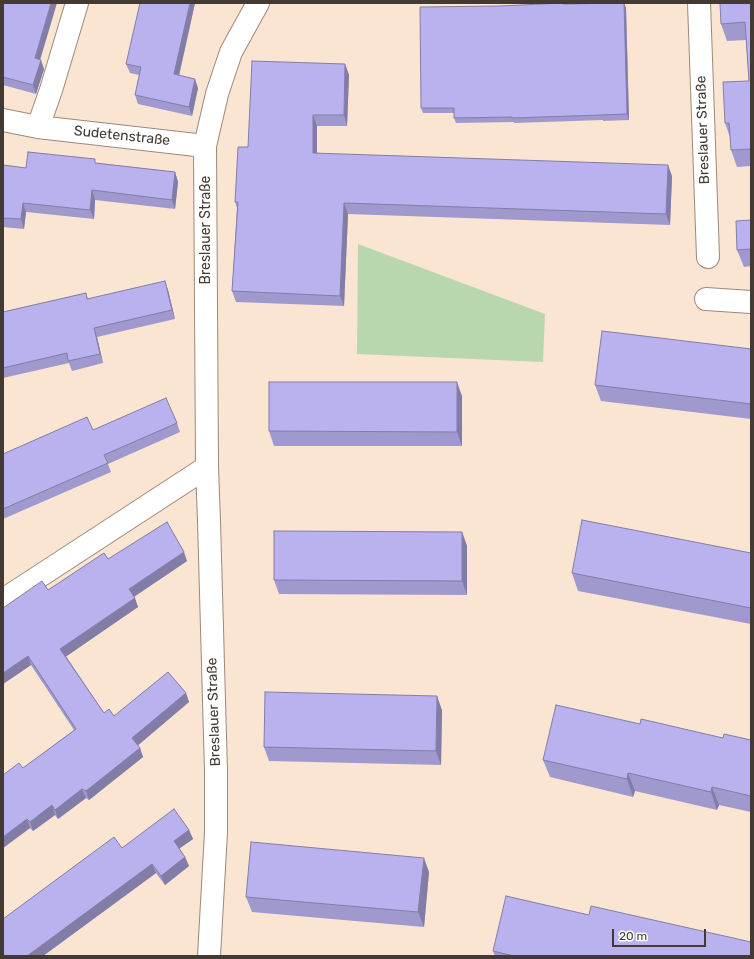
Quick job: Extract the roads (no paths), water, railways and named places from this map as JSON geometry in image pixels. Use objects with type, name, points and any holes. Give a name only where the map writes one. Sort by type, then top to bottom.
[{"type":"street","points":[[38,127],[51,90],[77,3]]},
{"type":"street","name":"Breslauer Straße","points":[[209,956],[216,832],[216,772],[207,467],[205,146],[217,94],[231,52],[258,3]]},
{"type":"street","name":"Breslauer Straße","points":[[699,3],[708,257]]},
{"type":"street","name":"Sudetenstraße","points":[[3,120],[38,127],[205,146]]},
{"type":"street","points":[[706,299],[751,302]]},
{"type":"street","points":[[3,600],[207,467]]}]
